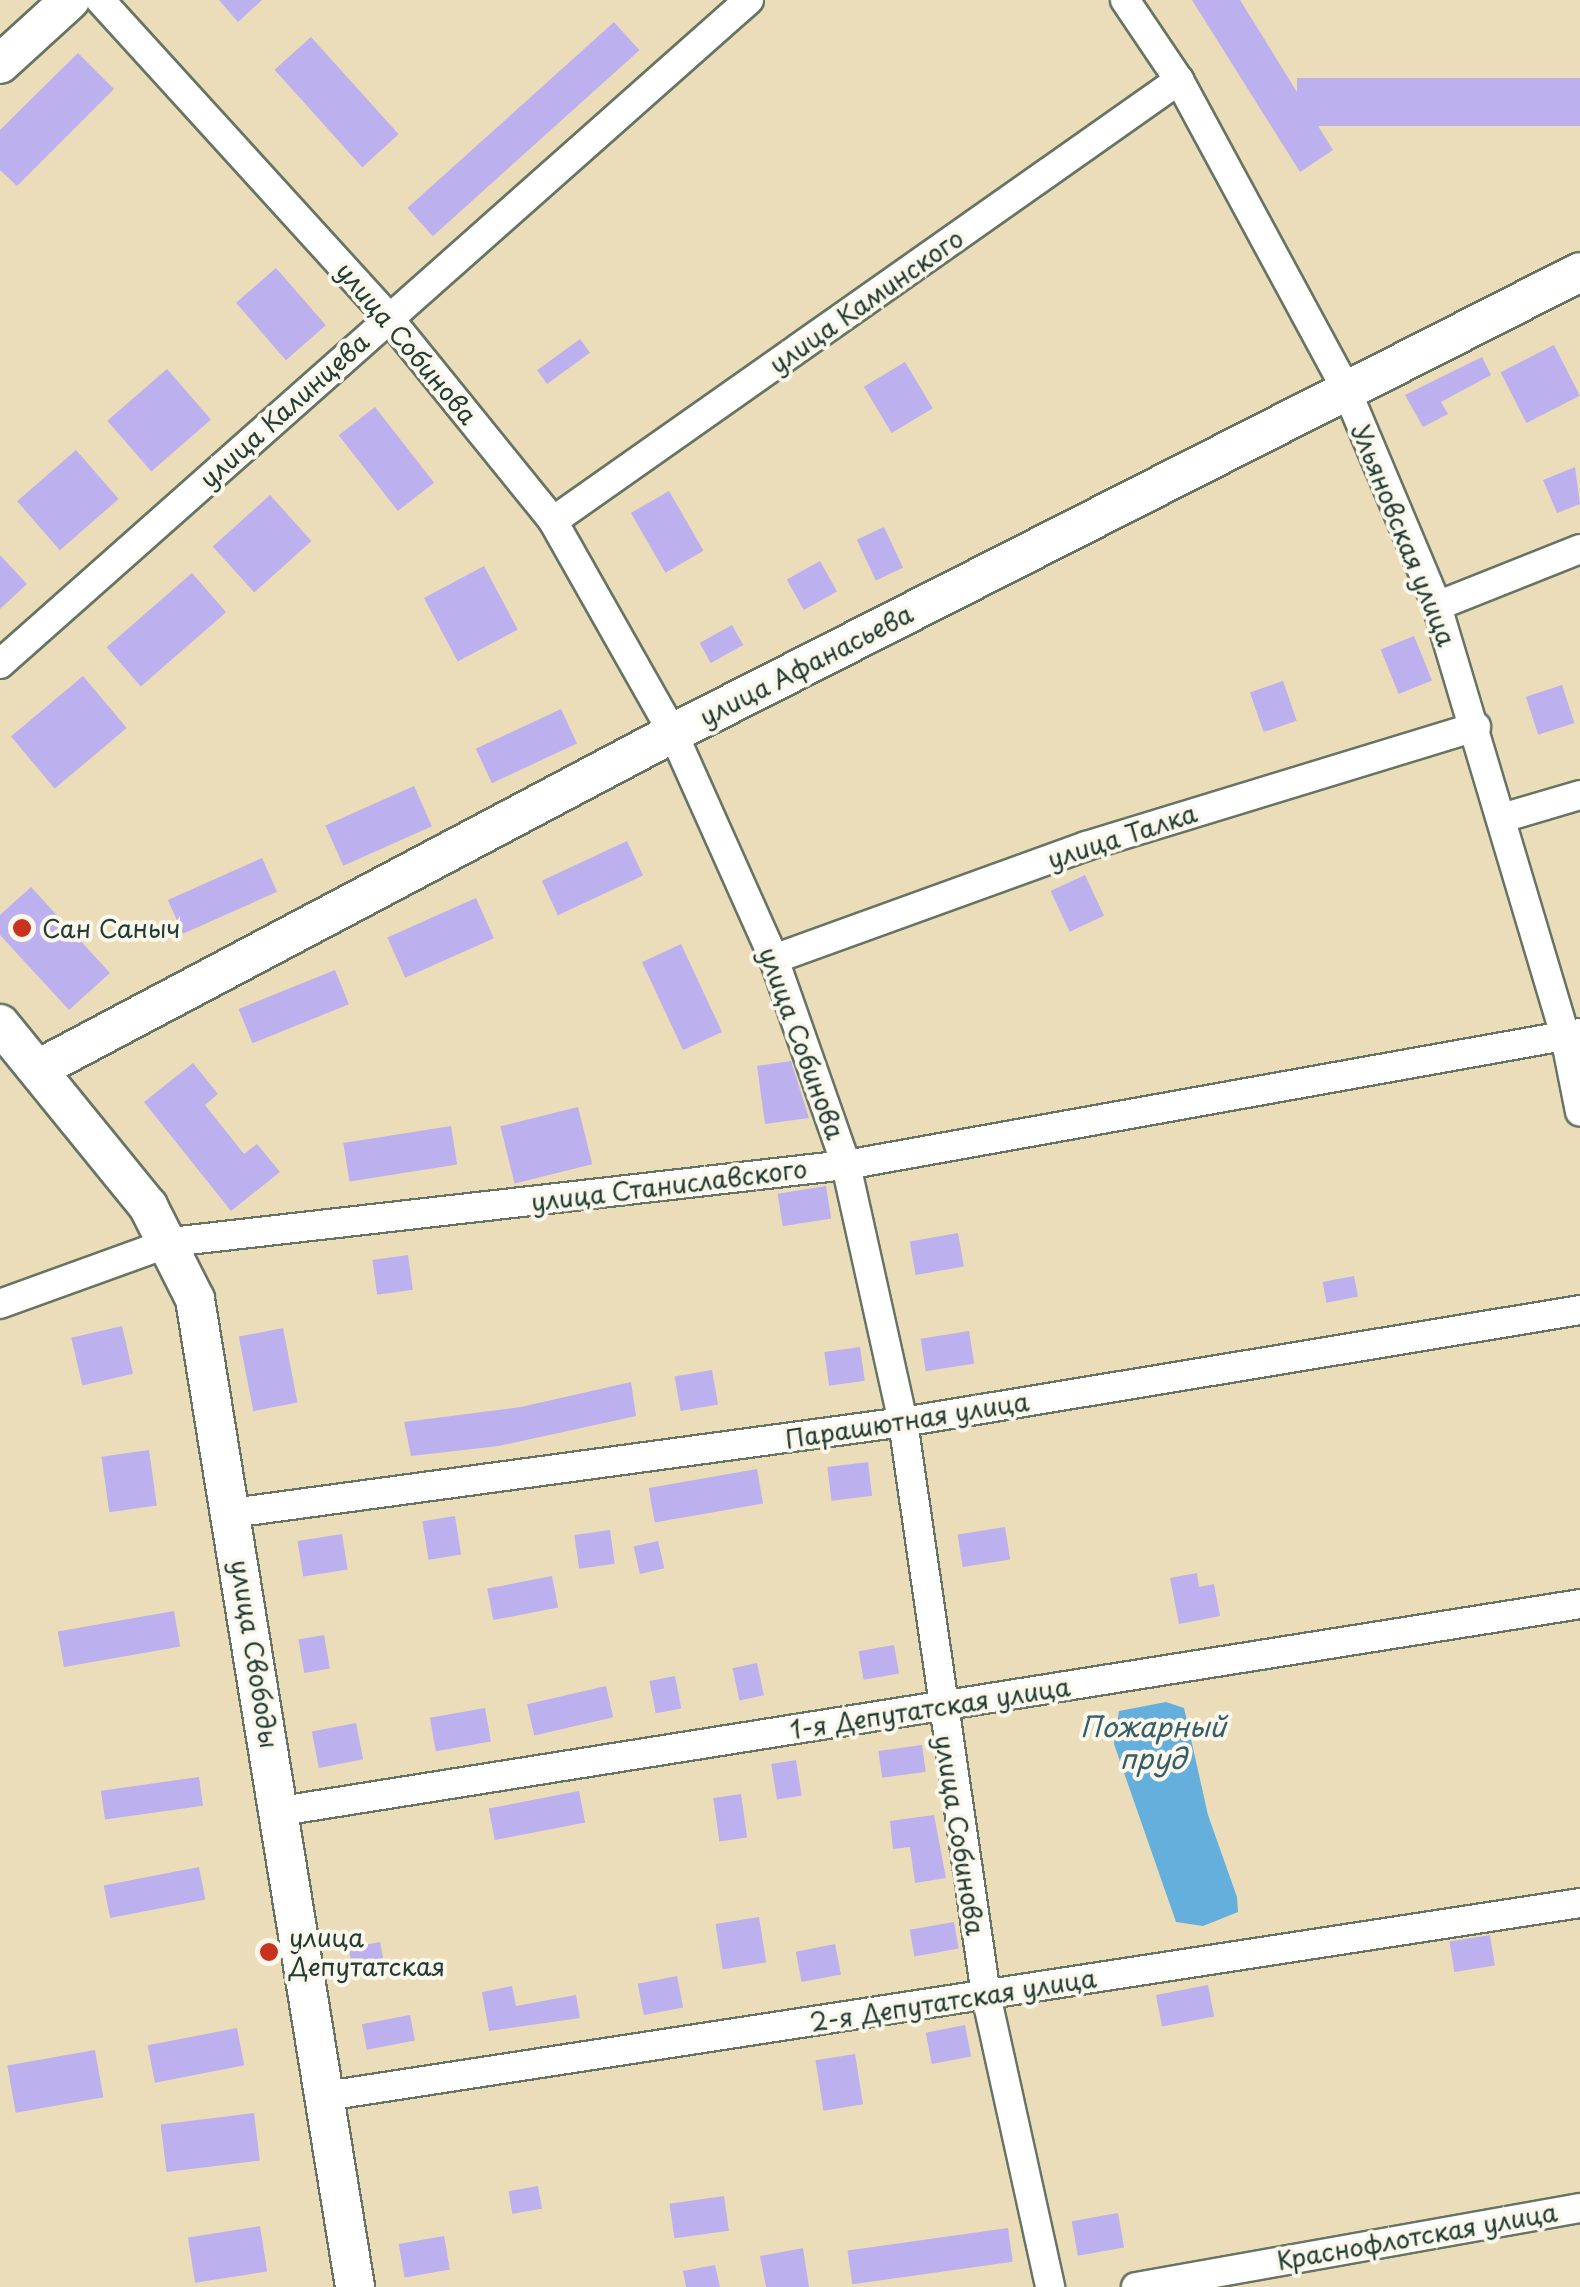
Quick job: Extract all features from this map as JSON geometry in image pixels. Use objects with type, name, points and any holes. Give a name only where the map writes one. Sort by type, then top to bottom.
[{"type":"street","points":[[0,64],[70,0]]},
{"type":"street","name":"улица Собинова","points":[[100,0],[388,317],[553,521],[673,732],[774,959],[846,1165],[903,1422],[940,1707],[986,1995],[1050,2287]]},
{"type":"street","name":"улица Калинцева","points":[[0,664],[749,0]]},
{"type":"street","name":"Ульяновская улица","points":[[1126,0],[1179,80],[1346,389],[1438,606],[1573,1034],[1580,1112]]},
{"type":"street","name":"улица Каминского","points":[[553,521],[1179,80]]},
{"type":"street","name":"улица Афанасьева","points":[[38,1069],[673,732],[1580,272]]},
{"type":"street","points":[[1438,606],[1580,550]]},
{"type":"street","name":"улица Талка","points":[[774,959],[1086,846],[1476,727]]},
{"type":"street","points":[[1502,818],[1580,796]]},
{"type":"street","name":"улица Свободы","points":[[0,1024],[171,1242],[195,1300],[355,2287]]},
{"type":"street","name":"улица Станиславского","points":[[0,1304],[171,1242],[846,1165],[1573,1034]]},
{"type":"street","name":"улица Свободы","points":[[0,1048],[10,1060],[38,1069]]},
{"type":"street","name":"Парашютная улица","points":[[232,1513],[903,1422],[1580,1310]]},
{"type":"street","name":"1-я Депутатская улица","points":[[280,1811],[1580,1604]]},
{"type":"street","name":"2-я Депутатская улица","points":[[326,2096],[1580,1903]]},
{"type":"street","name":"Краснофлотская улица","points":[[1136,2287],[1580,2208]]},
{"type":"water","name":"Пожарный пруд","points":[[1166,1702],[1184,1708],[1208,1815],[1237,1897],[1238,1912],[1203,1926],[1176,1922],[1114,1744],[1119,1711]]},
{"type":"building","points":[[219,0],[262,0],[238,22]]},
{"type":"building","points":[[1192,0],[1240,0],[1333,150],[1300,172]]},
{"type":"building","points":[[614,22],[639,50],[433,236],[407,208]]},
{"type":"building","points":[[311,37],[399,134],[362,167],[275,70]]},
{"type":"building","points":[[78,53],[114,89],[17,186],[0,170],[0,130]]},
{"type":"building","points":[[1297,78],[1580,78],[1580,126],[1297,126]]},
{"type":"building","points":[[276,268],[326,325],[286,360],[236,303]]},
{"type":"building","points":[[580,339],[590,353],[547,384],[537,370]]},
{"type":"building","points":[[1554,345],[1580,396],[1526,423],[1501,372]]},
{"type":"building","points":[[1482,357],[1491,375],[1441,402],[1448,414],[1423,427],[1405,395]]},
{"type":"building","points":[[905,362],[933,408],[892,433],[864,387]]},
{"type":"building","points":[[167,369],[211,420],[151,471],[107,421]]},
{"type":"building","points":[[375,407],[434,483],[398,511],[339,435]]},
{"type":"building","points":[[76,450],[119,499],[60,550],[17,501]]},
{"type":"building","points":[[1575,467],[1580,504],[1557,513],[1543,480]]},
{"type":"building","points":[[669,491],[704,551],[665,573],[631,513]]},
{"type":"building","points":[[270,495],[311,541],[254,593],[213,547]]},
{"type":"building","points":[[884,527],[903,568],[876,580],[857,540]]},
{"type":"building","points":[[0,555],[27,584],[0,609]]},
{"type":"building","points":[[820,561],[837,592],[804,610],[787,579]]},
{"type":"building","points":[[484,566],[518,630],[458,661],[424,598]]},
{"type":"building","points":[[192,573],[226,612],[141,686],[107,647]]},
{"type":"building","points":[[732,625],[743,645],[711,663],[700,643]]},
{"type":"building","points":[[1414,636],[1432,681],[1399,694],[1381,649]]},
{"type":"building","points":[[83,676],[127,728],[55,789],[11,736]]},
{"type":"building","points":[[1283,681],[1297,721],[1264,732],[1250,692]]},
{"type":"building","points":[[1562,685],[1574,723],[1538,735],[1526,697]]},
{"type":"building","points":[[561,709],[577,743],[492,783],[476,749]]},
{"type":"building","points":[[414,786],[432,826],[343,866],[325,825]]},
{"type":"building","points":[[627,841],[643,875],[558,915],[542,881]]},
{"type":"building","points":[[262,858],[277,892],[183,934],[168,900]]},
{"type":"building","points":[[1085,875],[1104,916],[1070,932],[1051,891]]},
{"type":"building","points":[[31,887],[110,973],[69,1010],[0,935],[0,915]]},
{"type":"building","points":[[476,898],[494,938],[405,978],[387,937]]},
{"type":"building","points":[[681,944],[722,1032],[683,1050],[642,962]]},
{"type":"building","points":[[335,970],[349,1004],[252,1043],[239,1009]]},
{"type":"building","points":[[791,1061],[809,1118],[765,1124],[757,1066]]},
{"type":"building","points":[[193,1063],[218,1094],[205,1105],[244,1154],[257,1144],[280,1172],[231,1211],[144,1102]]},
{"type":"building","points":[[578,1107],[592,1164],[515,1184],[500,1126]]},
{"type":"building","points":[[451,1126],[457,1165],[349,1182],[343,1143]]},
{"type":"building","points":[[826,1186],[831,1219],[783,1226],[778,1194]]},
{"type":"building","points":[[958,1233],[964,1266],[916,1275],[910,1242]]},
{"type":"building","points":[[408,1255],[413,1290],[377,1295],[372,1260]]},
{"type":"building","points":[[1354,1276],[1358,1297],[1327,1303],[1323,1282]]},
{"type":"building","points":[[122,1326],[133,1374],[82,1385],[71,1338]]},
{"type":"building","points":[[283,1328],[298,1403],[253,1411],[239,1337]]},
{"type":"building","points":[[969,1331],[974,1364],[926,1371],[921,1339]]},
{"type":"building","points":[[860,1347],[865,1381],[829,1386],[824,1352]]},
{"type":"building","points":[[712,1370],[718,1404],[681,1411],[675,1377]]},
{"type":"building","points":[[631,1382],[636,1416],[499,1446],[411,1456],[404,1422],[521,1407]]},
{"type":"building","points":[[149,1450],[157,1505],[109,1512],[101,1457]]},
{"type":"building","points":[[868,1462],[872,1496],[831,1501],[827,1467]]},
{"type":"building","points":[[757,1469],[763,1503],[655,1523],[649,1488]]},
{"type":"building","points":[[455,1516],[461,1555],[429,1560],[422,1521]]},
{"type":"building","points":[[1005,1527],[1010,1560],[963,1567],[958,1535]]},
{"type":"building","points":[[610,1530],[615,1564],[579,1569],[574,1535]]},
{"type":"building","points":[[342,1534],[348,1570],[303,1577],[298,1541]]},
{"type":"building","points":[[658,1541],[664,1568],[640,1574],[634,1547]]},
{"type":"building","points":[[1197,1573],[1199,1587],[1214,1584],[1220,1616],[1179,1624],[1170,1578]]},
{"type":"building","points":[[552,1576],[558,1607],[493,1620],[487,1589]]},
{"type":"building","points":[[174,1611],[180,1646],[64,1667],[58,1631]]},
{"type":"building","points":[[324,1635],[330,1668],[304,1673],[298,1640]]},
{"type":"building","points":[[894,1645],[899,1674],[864,1680],[859,1651]]},
{"type":"building","points":[[757,1663],[764,1695],[739,1700],[733,1668]]},
{"type":"building","points":[[675,1676],[681,1708],[656,1713],[649,1681]]},
{"type":"building","points":[[606,1686],[613,1717],[534,1735],[527,1704]]},
{"type":"building","points":[[485,1708],[491,1741],[436,1751],[430,1718]]},
{"type":"building","points":[[356,1723],[363,1759],[319,1768],[312,1732]]},
{"type":"building","points":[[922,1745],[926,1772],[882,1778],[878,1751]]},
{"type":"building","points":[[796,1760],[802,1796],[777,1799],[771,1764]]},
{"type":"building","points":[[199,1777],[203,1806],[105,1819],[101,1791]]},
{"type":"building","points":[[579,1791],[585,1822],[495,1840],[489,1809]]},
{"type":"building","points":[[741,1794],[747,1838],[719,1841],[713,1798]]},
{"type":"building","points":[[934,1815],[946,1878],[915,1883],[910,1847],[893,1849],[890,1821]]},
{"type":"building","points":[[199,1867],[205,1899],[110,1918],[104,1886]]},
{"type":"building","points":[[759,1917],[766,1962],[723,1969],[716,1924]]},
{"type":"building","points":[[954,1922],[959,1949],[914,1956],[910,1930]]},
{"type":"building","points":[[1490,1935],[1495,1966],[1454,1972],[1450,1941]]},
{"type":"building","points":[[380,1942],[385,1968],[354,1974],[349,1948]]},
{"type":"building","points":[[835,1944],[841,1974],[802,1982],[796,1952]]},
{"type":"building","points":[[677,1976],[683,2007],[644,2015],[638,1984]]},
{"type":"building","points":[[1208,1985],[1214,2016],[1162,2027],[1156,1995]]},
{"type":"building","points":[[512,1986],[516,2006],[576,1995],[580,2018],[489,2031],[482,1992]]},
{"type":"building","points":[[410,2015],[415,2041],[367,2050],[362,2024]]},
{"type":"building","points":[[965,2025],[971,2056],[932,2064],[926,2033]]},
{"type":"building","points":[[237,2028],[244,2065],[155,2083],[148,2045]]},
{"type":"building","points":[[95,2050],[103,2097],[16,2113],[7,2065]]},
{"type":"building","points":[[855,2054],[863,2104],[823,2111],[815,2060]]},
{"type":"building","points":[[254,2113],[260,2161],[167,2172],[161,2124]]},
{"type":"building","points":[[538,2186],[542,2209],[512,2214],[508,2191]]},
{"type":"building","points":[[724,2196],[729,2231],[674,2238],[670,2204]]},
{"type":"building","points":[[1118,2213],[1124,2247],[1078,2256],[1072,2221]]},
{"type":"building","points":[[260,2226],[267,2271],[195,2283],[188,2237]]},
{"type":"building","points":[[1008,2228],[1013,2262],[852,2284],[848,2251]]},
{"type":"building","points":[[444,2236],[450,2269],[405,2277],[399,2244]]},
{"type":"building","points":[[803,2248],[809,2287],[766,2287],[760,2256]]},
{"type":"building","points":[[715,2265],[720,2287],[686,2287],[683,2271]]},
{"type":"place","name":"Сан Саныч","points":[[22,928]]},
{"type":"place","name":"улица Депутатская","points":[[269,1952]]}]
